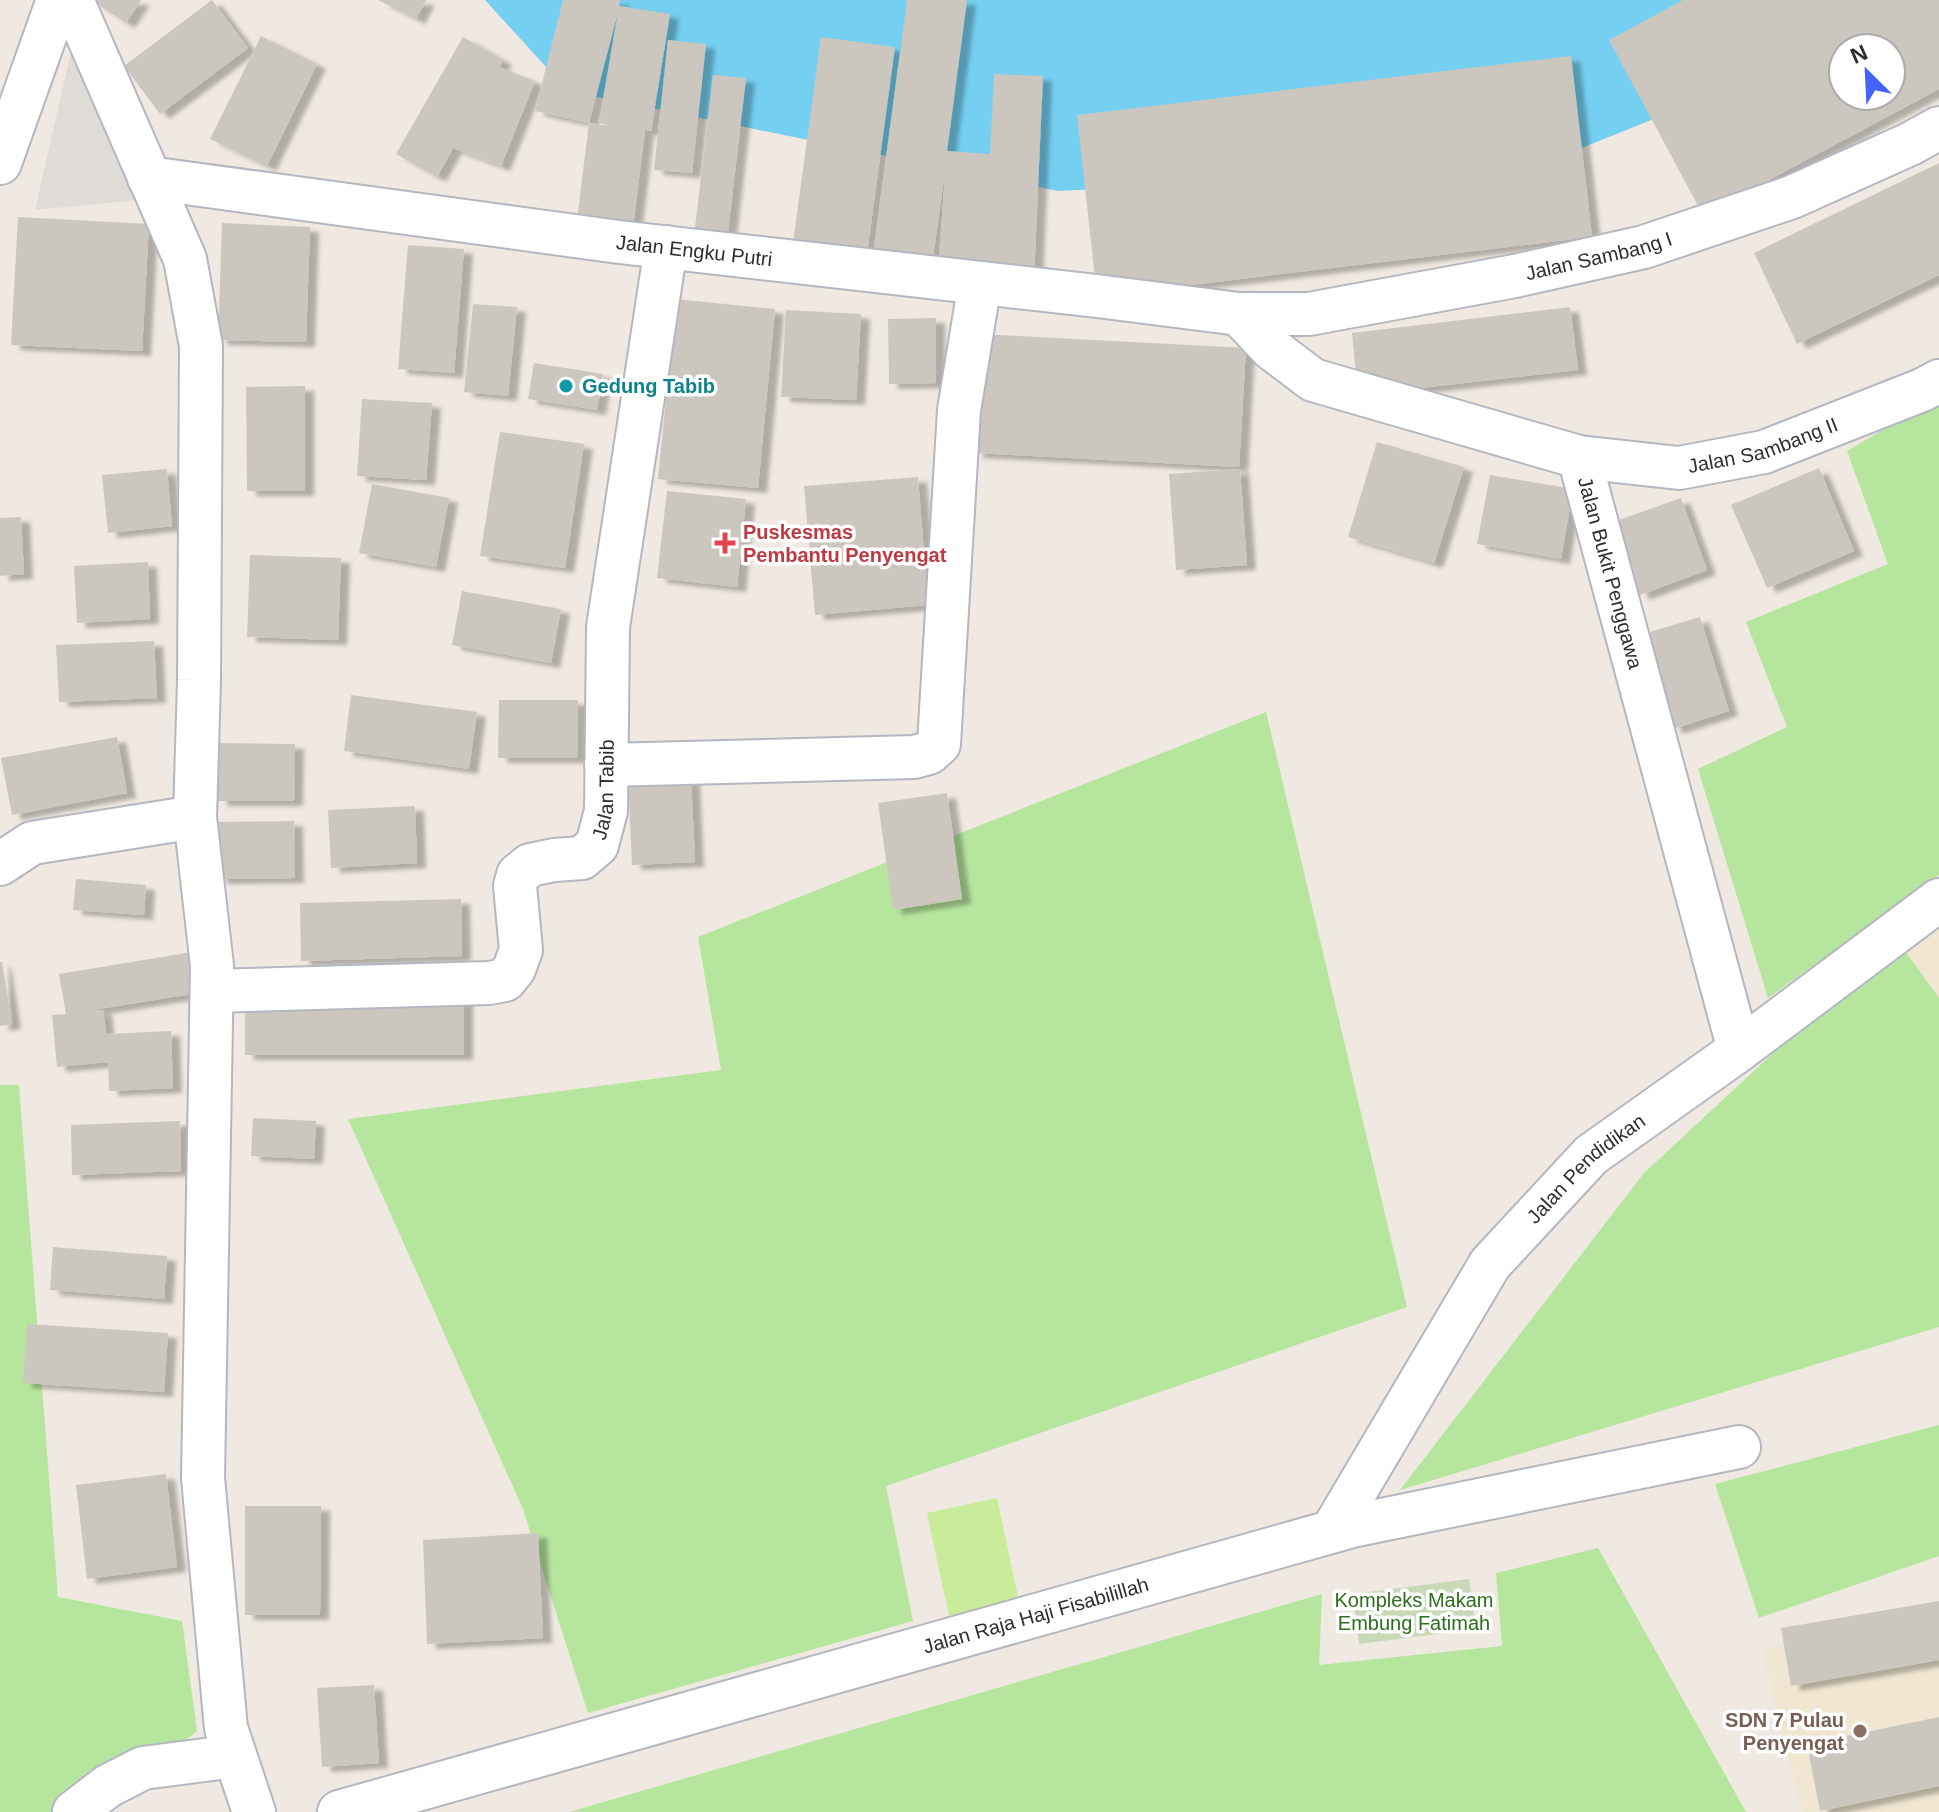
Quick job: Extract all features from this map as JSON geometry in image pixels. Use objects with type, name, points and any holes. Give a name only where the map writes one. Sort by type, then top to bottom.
[{"type":"street","points":[[0,163],[58,0]]},
{"type":"street","points":[[72,0],[185,259],[201,346],[195,817],[212,966],[203,1478],[226,1728],[254,1812]]},
{"type":"street","name":"Jalan Sambang I","points":[[1239,314],[1309,314],[1515,276],[1644,247],[1792,197],[1939,128]]},
{"type":"street","name":"Jalan Engku Putri","points":[[149,178],[666,247],[1239,314]]},
{"type":"street","points":[[185,259],[217,188]]},
{"type":"street","name":"Jalan Tabib","points":[[212,991],[505,980],[514,969],[521,950],[515,886],[518,875],[530,865],[582,858],[597,845],[606,811],[608,627],[666,247]]},
{"type":"street","points":[[606,765],[914,757],[929,753],[939,744],[959,410],[980,283]]},
{"type":"street","name":"Jalan Bukit Penggawa","points":[[1239,314],[1272,349],[1313,380],[1579,457],[1739,1050]]},
{"type":"street","name":"Jalan Sambang II","points":[[1579,457],[1679,468],[1764,452],[1939,381]]},
{"type":"street","points":[[0,864],[32,843],[195,817]]},
{"type":"street","name":"Jalan Pendidikan","points":[[1332,1531],[1490,1264],[1591,1155],[1739,1050],[1939,900]]},
{"type":"street","name":"Jalan Raja Haji Fisabilillah","points":[[339,1812],[1332,1531],[1739,1447]]},
{"type":"street","points":[[74,1812],[108,1786],[143,1768],[235,1756]]},
{"type":"shaded area","points":[[71,52],[108,112],[139,200],[35,210]]},
{"type":"shaded area","points":[[1939,908],[1939,998],[1896,939]]},
{"type":"shaded area","name":"SDN 7 Pulau Penyengat","points":[[1939,1607],[1939,1812],[1802,1812],[1762,1650]]},
{"type":"green space","points":[[1939,397],[1939,875],[1768,998],[1698,769],[1787,727],[1746,622],[1888,564],[1847,451]]},
{"type":"green space","points":[[1266,712],[1407,1307],[886,1486],[913,1621],[588,1713],[523,1509],[348,1119],[721,1070],[698,937]]},
{"type":"green space","points":[[1896,939],[1939,998],[1939,1327],[1400,1490],[1644,1173]]},
{"type":"green space","points":[[0,1085],[19,1085],[58,1597],[182,1621],[197,1731],[91,1812],[0,1812]]},
{"type":"green space","points":[[1939,1425],[1939,1556],[1759,1618],[1715,1484]]},
{"type":"green space","points":[[997,1498],[1019,1601],[949,1616],[927,1513]]},
{"type":"green space","points":[[1598,1548],[1746,1812],[569,1812],[1322,1594],[1319,1665],[1502,1646],[1496,1573]]},
{"type":"green space","name":"Kompleks Makam Embung Fatimah","points":[[1469,1579],[1476,1629],[1359,1644],[1353,1594]]},
{"type":"water","points":[[485,0],[1939,0],[1939,5],[1872,32],[1827,32],[1827,50],[1534,167],[1058,191],[568,91]]},
{"type":"building","points":[[141,0],[126,23],[94,2]]},
{"type":"building","points":[[212,0],[248,48],[160,114],[124,66]]},
{"type":"building","points":[[378,0],[426,0],[416,19]]},
{"type":"building","points":[[563,0],[620,0],[619,6],[670,14],[651,131],[645,130],[632,235],[576,228],[589,123],[535,111]],"holes":[[[618,12],[599,123],[612,126],[589,123]]]},
{"type":"building","points":[[907,0],[967,0],[947,151],[990,154],[994,74],[1043,76],[1033,300],[938,271],[946,163],[930,279],[871,271]]},
{"type":"building","points":[[1683,0],[1939,0],[1939,89],[1907,106],[1907,32],[1827,32],[1827,112],[1896,112],[1703,215],[1609,40]]},
{"type":"building","points":[[261,36],[317,64],[267,166],[210,139]]},
{"type":"building","points":[[463,37],[503,60],[499,67],[535,81],[501,166],[453,148],[437,177],[396,154]]},
{"type":"building","points":[[821,37],[895,47],[863,282],[789,272]]},
{"type":"building","points":[[668,40],[706,44],[692,173],[654,170]]},
{"type":"building","points":[[1571,56],[1592,237],[1097,296],[1077,115]]},
{"type":"building","points":[[713,75],[746,78],[726,248],[693,244]]},
{"type":"building","points":[[1939,163],[1939,275],[1797,344],[1754,253]]},
{"type":"building","points":[[18,217],[149,224],[142,351],[11,345]]},
{"type":"building","points":[[222,223],[310,227],[306,342],[218,340]]},
{"type":"building","points":[[408,245],[464,249],[454,373],[398,369]]},
{"type":"building","points":[[676,299],[775,309],[758,488],[658,479]]},
{"type":"building","points":[[473,304],[517,307],[508,396],[464,392]]},
{"type":"building","points":[[1570,307],[1578,370],[1358,395],[1352,333]]},
{"type":"building","points":[[786,310],[861,314],[856,400],[781,397]]},
{"type":"building","points":[[936,318],[936,383],[889,384],[888,319]]},
{"type":"building","points":[[980,334],[1246,348],[1239,467],[974,453]]},
{"type":"building","name":"Gedung Tabib","points":[[534,363],[603,374],[597,410],[528,399]]},
{"type":"building","points":[[305,386],[305,491],[247,491],[246,387]]},
{"type":"building","points":[[362,399],[432,403],[426,480],[357,476]]},
{"type":"building","points":[[500,432],[584,444],[565,568],[480,556]]},
{"type":"building","points":[[1377,442],[1464,467],[1434,563],[1348,537]]},
{"type":"building","points":[[1819,468],[1854,551],[1767,588],[1731,505]]},
{"type":"building","points":[[167,469],[172,526],[108,533],[102,475]]},
{"type":"building","points":[[1240,469],[1247,565],[1176,570],[1169,474]]},
{"type":"building","points":[[1490,475],[1573,489],[1561,559],[1477,544]]},
{"type":"building","points":[[918,477],[928,605],[815,615],[804,486]]},
{"type":"building","points":[[372,484],[449,498],[436,567],[359,553]]},
{"type":"building","points":[[667,491],[746,499],[737,587],[657,578]]},
{"type":"building","points":[[1681,498],[1707,570],[1640,595],[1613,522]]},
{"type":"building","points":[[21,517],[24,574],[0,576],[0,518]]},
{"type":"building","points":[[250,555],[341,558],[338,640],[247,637]]},
{"type":"building","points":[[148,562],[150,619],[77,623],[74,566]]},
{"type":"building","points":[[462,591],[561,609],[551,663],[452,645]]},
{"type":"building","points":[[1700,617],[1729,711],[1673,729],[1643,634]]},
{"type":"building","points":[[154,641],[157,698],[59,702],[56,645]]},
{"type":"building","points":[[351,695],[477,712],[469,769],[344,751]]},
{"type":"building","points":[[499,700],[578,700],[577,758],[498,758]]},
{"type":"building","points":[[117,737],[127,793],[12,815],[1,758]]},
{"type":"building","points":[[218,743],[295,744],[294,801],[218,801]]},
{"type":"building","points":[[691,777],[695,862],[632,865],[628,780]]},
{"type":"building","points":[[947,793],[962,899],[893,910],[878,803]]},
{"type":"building","points":[[415,806],[417,863],[331,868],[328,810]]},
{"type":"building","points":[[294,821],[295,878],[218,879],[217,822]]},
{"type":"building","points":[[76,879],[146,885],[144,915],[73,910]]},
{"type":"building","points":[[461,899],[462,956],[301,961],[300,903]]},
{"type":"building","points":[[192,952],[198,993],[80,1012],[103,1010],[106,1034],[171,1031],[173,1088],[109,1091],[108,1062],[57,1067],[52,1015],[66,1014],[59,974]]},
{"type":"building","points":[[0,962],[12,1024],[0,1026]]},
{"type":"building","points":[[464,997],[464,1055],[245,1055],[245,998]]},
{"type":"building","points":[[253,1118],[316,1121],[314,1159],[251,1156]]},
{"type":"building","points":[[180,1121],[181,1171],[72,1175],[71,1125]]},
{"type":"building","points":[[53,1247],[167,1256],[164,1299],[50,1290]]},
{"type":"building","points":[[27,1324],[168,1333],[164,1392],[23,1383]]},
{"type":"building","points":[[166,1474],[177,1567],[87,1579],[76,1485]]},
{"type":"building","points":[[245,1506],[321,1506],[320,1615],[245,1615]]},
{"type":"building","points":[[538,1533],[543,1638],[427,1644],[423,1540]]},
{"type":"building","points":[[1939,1601],[1939,1660],[1791,1686],[1781,1628]]},
{"type":"building","points":[[374,1685],[379,1763],[322,1767],[317,1688]]},
{"type":"building","points":[[1939,1717],[1939,1786],[1820,1811],[1807,1744]]},
{"type":"place","name":"Gedung Tabib","points":[[566,386]]},
{"type":"place","name":"Puskesmas Pembantu Penyengat","points":[[725,543]]},
{"type":"place","name":"SDN 7 Pulau Penyengat","points":[[1860,1731]]}]
